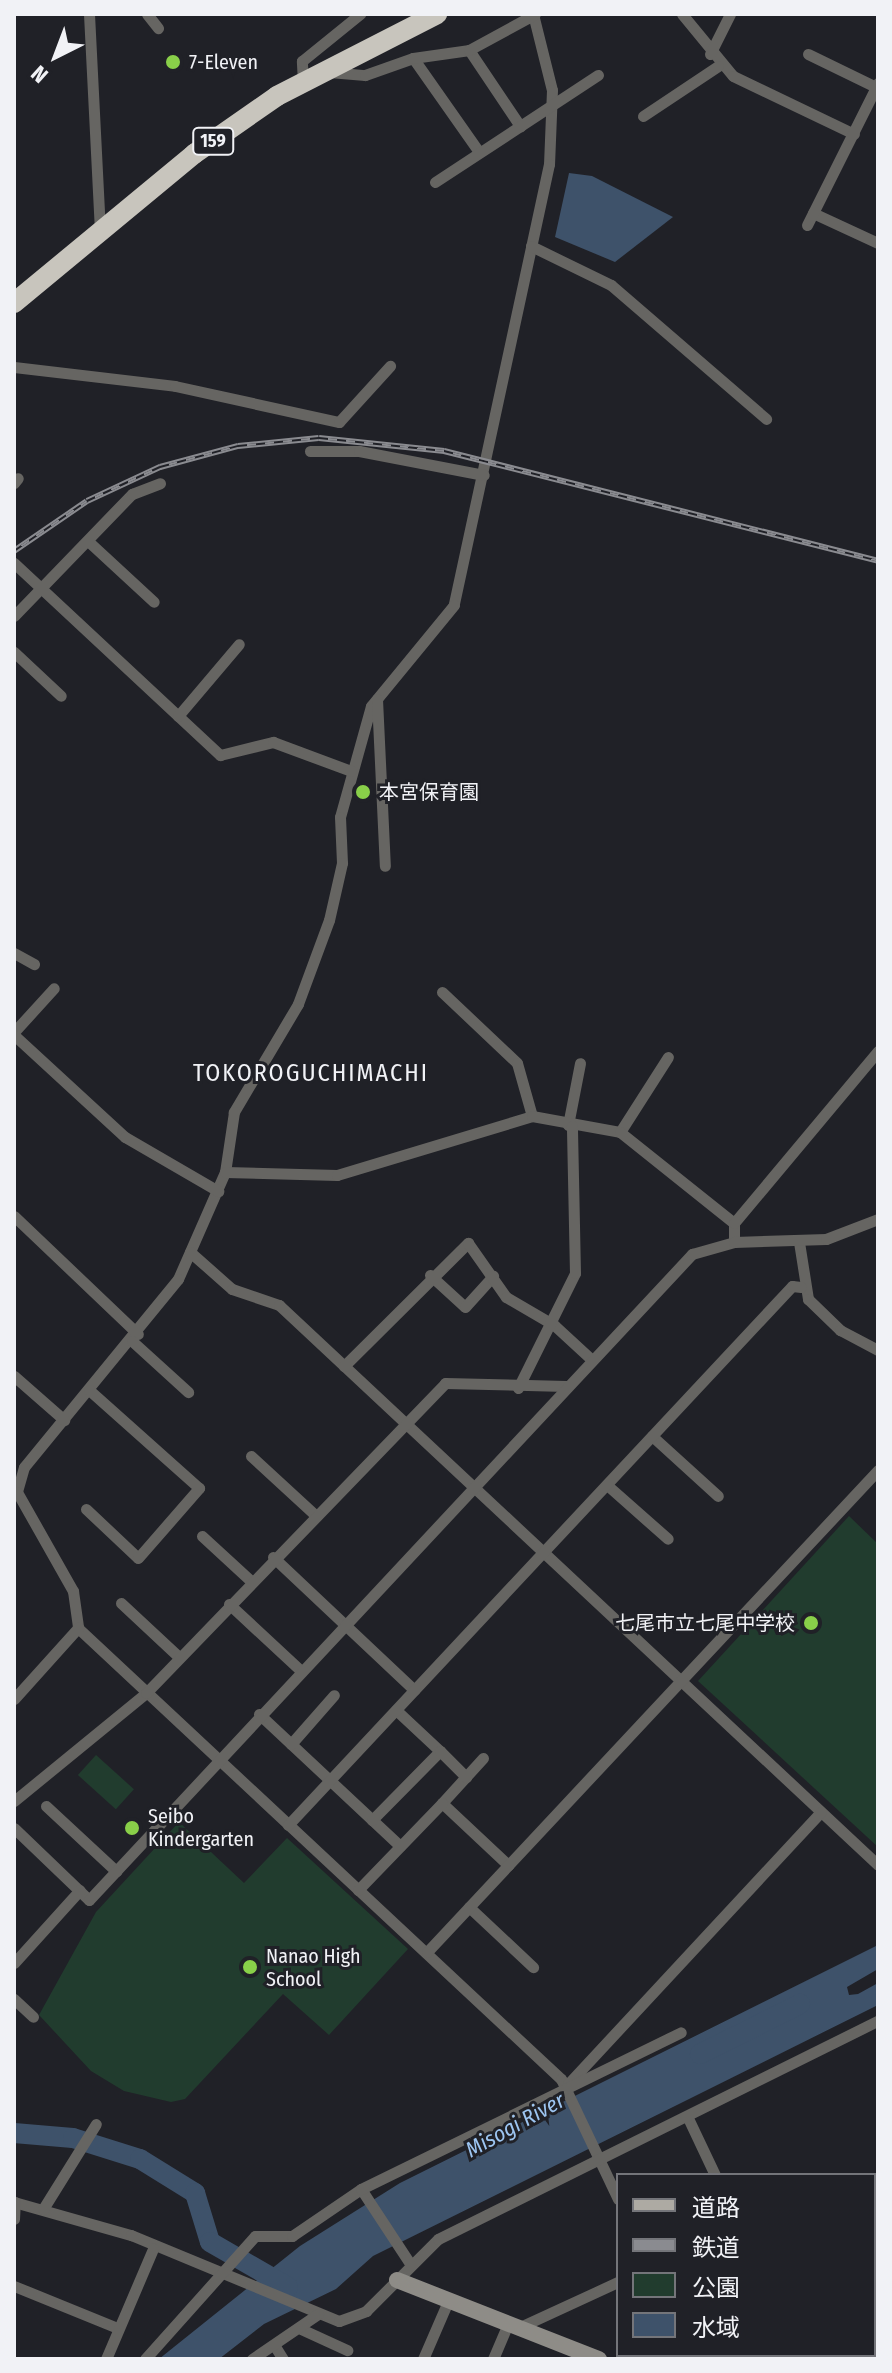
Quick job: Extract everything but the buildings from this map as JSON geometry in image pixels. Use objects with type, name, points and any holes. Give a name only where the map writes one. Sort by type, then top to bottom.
[{"type":"highway","name":"159","points":[[14,303],[194,154],[303,83],[411,19],[437,14]]},
{"type":"street","points":[[89,14],[100,231]]},
{"type":"street","points":[[147,14],[158,28]]},
{"type":"street","points":[[303,83],[302,61],[360,14]]},
{"type":"street","points":[[682,14],[718,66],[854,134]]},
{"type":"street","points":[[710,54],[730,14]]},
{"type":"street","points":[[327,71],[365,75],[413,58],[469,50],[534,15],[552,104],[531,246],[484,475],[454,605],[377,695],[351,771],[329,920],[298,1004],[234,1112],[225,1172],[190,1252],[135,1338],[24,1467],[17,1492],[73,1591],[78,1628],[427,1952],[566,2086],[616,2195]]},
{"type":"street","points":[[469,50],[520,126]]},
{"type":"street","points":[[808,54],[877,85],[810,219],[878,243]]},
{"type":"street","points":[[413,58],[479,152]]},
{"type":"street","points":[[643,116],[718,66]]},
{"type":"street","points":[[435,182],[598,75]]},
{"type":"street","points":[[531,246],[611,285],[766,419]]},
{"type":"street","points":[[14,367],[175,386],[339,422],[390,366]]},
{"type":"street","points":[[310,451],[359,451],[484,475]]},
{"type":"street","points":[[14,616],[89,542],[132,494],[160,483]]},
{"type":"street","points":[[89,542],[154,602]]},
{"type":"street","points":[[14,563],[220,755],[273,742],[351,771]]},
{"type":"street","points":[[178,716],[239,644]]},
{"type":"street","points":[[14,652],[61,696]]},
{"type":"street","points":[[377,695],[385,866]]},
{"type":"street","points":[[15,949],[34,964]]},
{"type":"street","points":[[54,988],[14,1034],[125,1137],[218,1191]]},
{"type":"street","points":[[442,992],[517,1063],[532,1116]]},
{"type":"street","points":[[734,1242],[734,1223],[878,1051]]},
{"type":"street","points":[[620,1132],[668,1057]]},
{"type":"street","points":[[518,1388],[554,1325],[579,1243],[570,1126],[580,1063]]},
{"type":"street","points":[[225,1172],[337,1175],[532,1116],[570,1126],[620,1132],[734,1223]]},
{"type":"street","points":[[14,1216],[188,1392]]},
{"type":"street","points":[[14,1828],[89,1900],[300,1670],[692,1254],[734,1242],[799,1242],[878,1219]]},
{"type":"street","points":[[799,1242],[801,1287],[840,1330],[878,1350]]},
{"type":"street","points":[[344,1366],[430,1275],[468,1243],[516,1306],[554,1325],[592,1360]]},
{"type":"street","points":[[190,1252],[232,1289],[274,1301],[878,1865]]},
{"type":"street","points":[[430,1275],[465,1307],[493,1276]]},
{"type":"street","points":[[288,1825],[792,1286],[801,1287]]},
{"type":"street","points":[[14,1376],[64,1420]]},
{"type":"street","points":[[14,1801],[146,1693],[403,1420],[445,1383],[518,1388],[566,1386]]},
{"type":"street","points":[[86,1509],[138,1558],[199,1488],[89,1390]]},
{"type":"street","points":[[652,1436],[718,1496]]},
{"type":"street","points":[[251,1456],[314,1514]]},
{"type":"street","points":[[427,1952],[878,1470]]},
{"type":"street","points":[[607,1485],[668,1539]]},
{"type":"street","points":[[202,1536],[251,1581]]},
{"type":"street","points":[[273,1557],[414,1690]]},
{"type":"street","points":[[121,1603],[179,1657]]},
{"type":"street","points":[[229,1604],[300,1670]]},
{"type":"street","points":[[14,1699],[78,1628]]},
{"type":"street","points":[[291,1744],[334,1695]]},
{"type":"street","points":[[396,1710],[466,1777]]},
{"type":"street","points":[[259,1714],[400,1846]]},
{"type":"street","points":[[372,1820],[440,1751]]},
{"type":"street","points":[[358,1890],[483,1758]]},
{"type":"street","points":[[442,1803],[508,1865]]},
{"type":"street","points":[[46,1806],[116,1871]]},
{"type":"street","points":[[566,2086],[821,1812]]},
{"type":"street","points":[[14,1963],[80,1890]]},
{"type":"street","points":[[469,1907],[533,1967]]},
{"type":"street","points":[[14,1999],[33,2017]]},
{"type":"street","points":[[14,2219],[15,2202],[131,2235],[153,2249],[232,2268],[318,2314],[339,2321],[366,2311],[397,2280],[409,2262],[438,2239],[688,2118],[878,2021]]},
{"type":"street","points":[[145,2359],[232,2268],[243,2247],[255,2236],[292,2236],[361,2189],[681,2032]]},
{"type":"street","points":[[688,2118],[714,2173]]},
{"type":"street","points":[[43,2209],[93,2129]]},
{"type":"street","points":[[361,2189],[409,2262]]},
{"type":"street","points":[[106,2359],[115,2327],[153,2249]]},
{"type":"street","points":[[397,2280],[599,2359]]},
{"type":"street","points":[[493,2359],[514,2325],[616,2283]]},
{"type":"street","points":[[14,2286],[115,2327]]},
{"type":"street","points":[[423,2359],[449,2299]]},
{"type":"street","points":[[252,2359],[276,2348],[318,2314]]},
{"type":"street","points":[[301,2329],[347,2350]]},
{"type":"street","points":[[276,2348],[283,2359]]},
{"type":"green space","name":"七尾市立七尾中学校","points":[[849,1516],[878,1544],[878,1847],[698,1681]]},
{"type":"green space","points":[[96,1755],[134,1789],[116,1809],[78,1775]]},
{"type":"green space","points":[[179,1822],[244,1883],[287,1838],[408,1949],[329,2035],[283,1994],[185,2099],[171,2102],[124,2091],[91,2071],[39,2015],[96,1912]]},
{"type":"water","points":[[569,173],[592,176],[673,217],[615,262],[555,237]]},
{"type":"water","points":[[878,1945],[878,1969],[847,1987],[849,1995],[858,1994],[878,1983],[878,2005],[373,2256],[336,2289],[264,2324],[219,2359],[159,2359],[300,2246],[400,2183]]},
{"type":"waterway","name":"Misogi River","points":[[700,2054],[800,2004]]},
{"type":"waterway","points":[[14,2133],[73,2138],[140,2159],[195,2193],[210,2242],[288,2287]]},
{"type":"railway","points":[[14,551],[87,501],[160,467],[238,446],[319,438],[444,451],[878,561]]},
{"type":"place","name":"7-Eleven","points":[[173,62]]},
{"type":"place","name":"本宮保育園","points":[[363,792]]},
{"type":"place","name":"七尾市立七尾中学校","points":[[811,1623]]},
{"type":"place","name":"Seibo Kindergarten","points":[[132,1828]]},
{"type":"place","name":"Nanao High School","points":[[250,1967]]},
{"type":"district","name":"TOKOROGUCHIMACHI","points":[[311,1074]]}]
